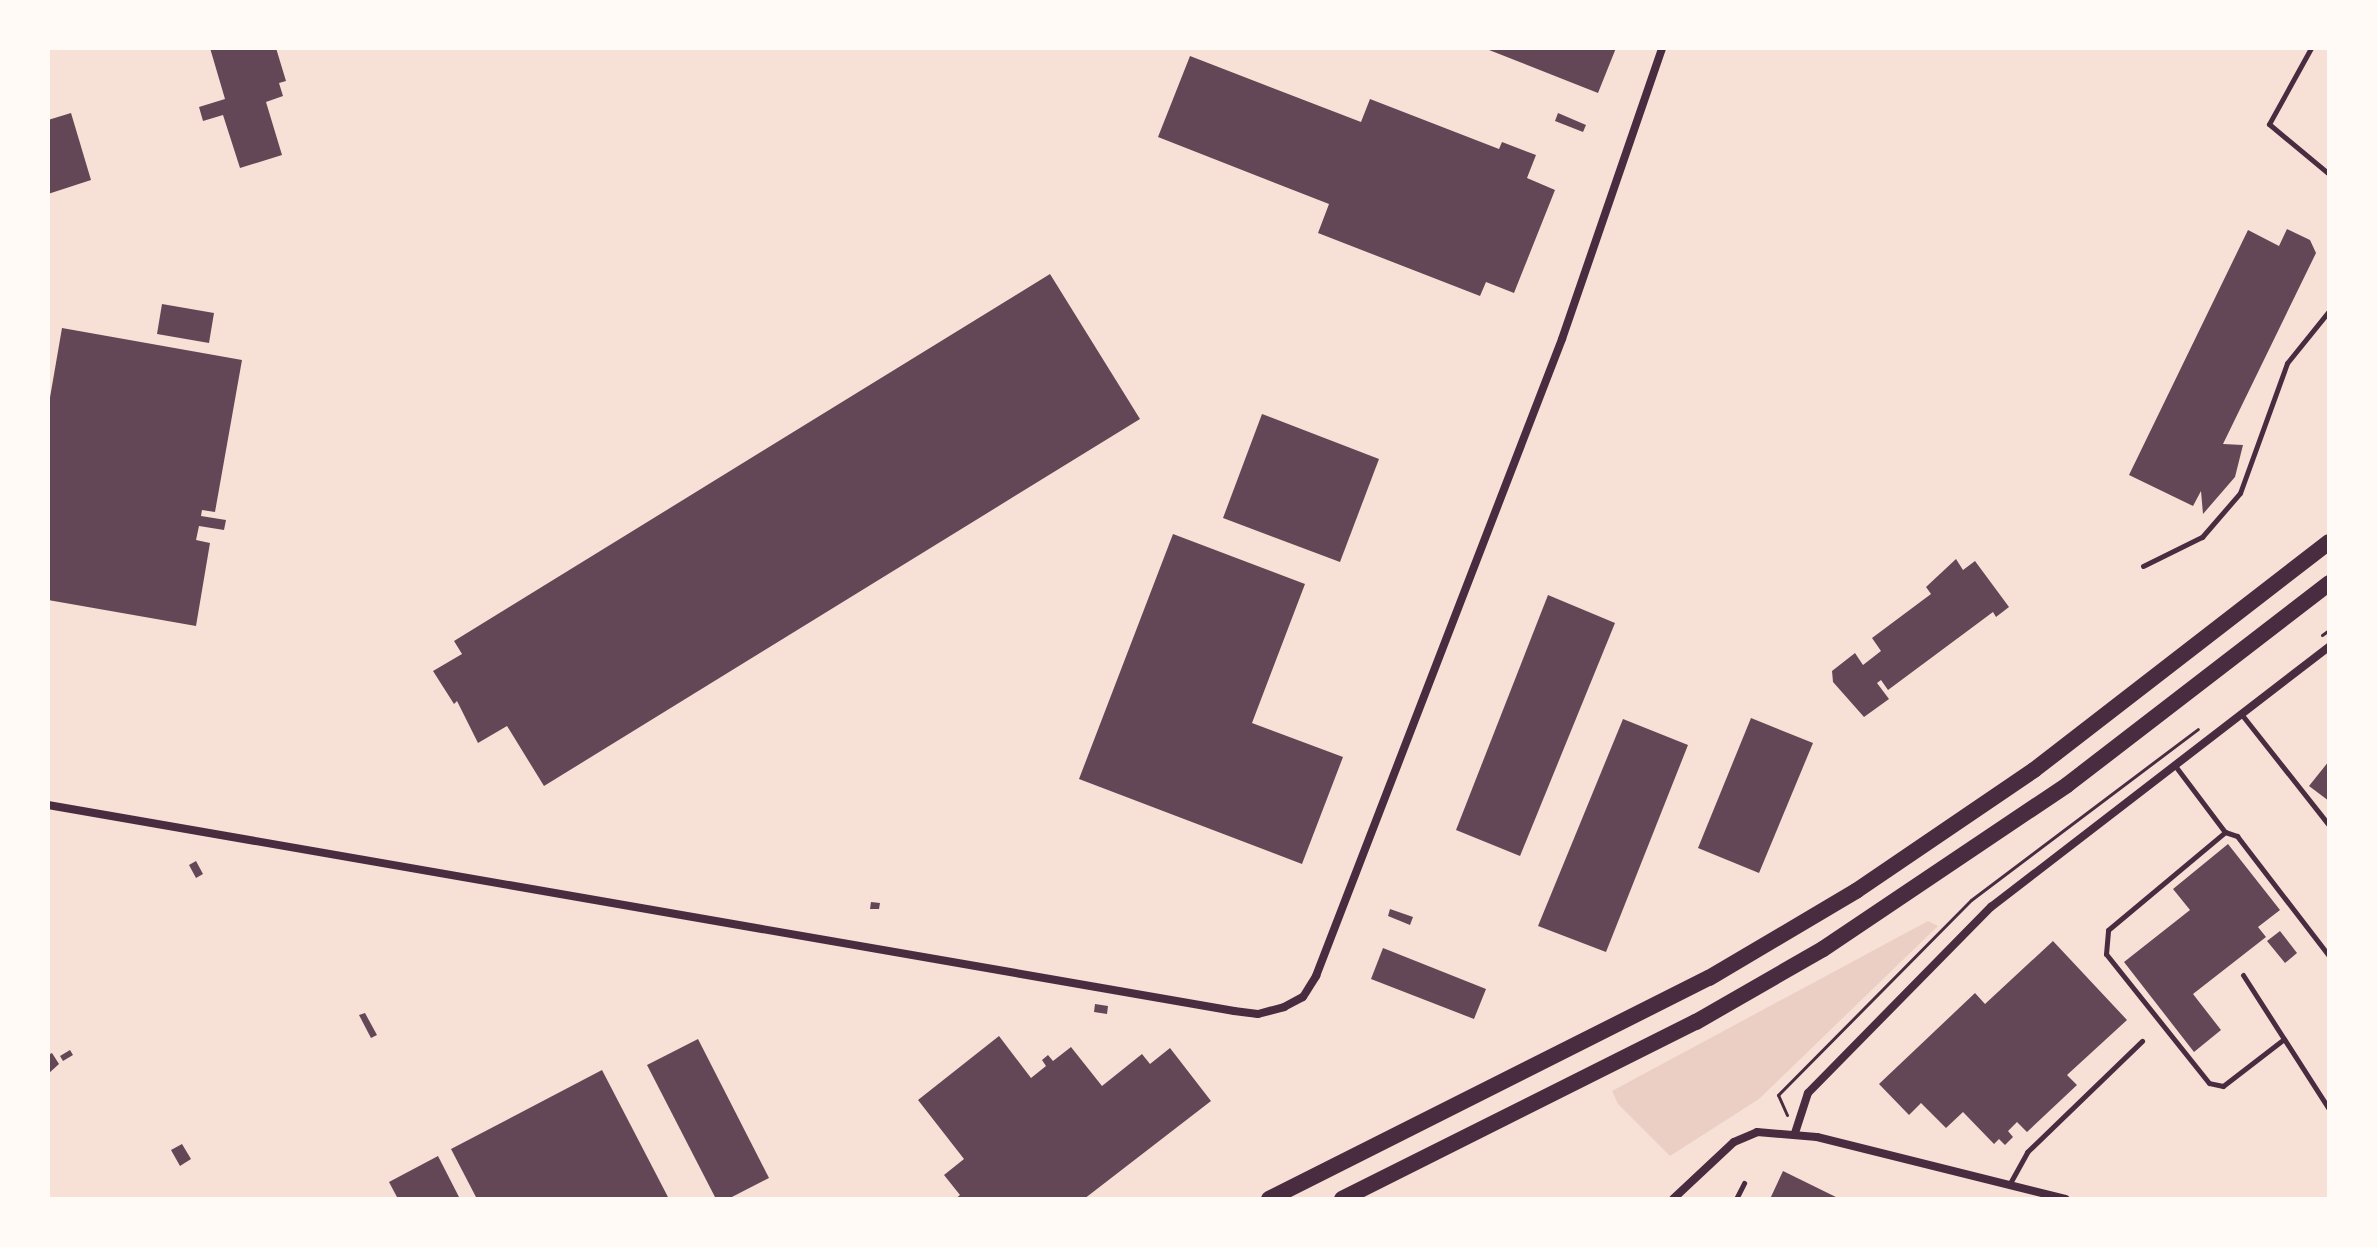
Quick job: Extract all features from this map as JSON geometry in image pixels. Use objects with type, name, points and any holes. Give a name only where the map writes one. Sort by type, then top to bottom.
[{"type":"highway","points":[[1269,1199],[1709,978],[1856,891],[2034,770],[2329,542]]},
{"type":"highway","points":[[1342,1199],[1696,1022],[1823,949],[2067,785],[2329,583]]},
{"type":"street","points":[[48,805],[1234,1011],[1258,1014],[1303,997],[1316,976],[1562,339],[1662,48]]},
{"type":"street","points":[[1795,1133],[1808,1093],[1991,907],[2329,647]]},
{"type":"street","points":[[1674,1199],[1734,1142],[1757,1132],[1795,1133],[2065,1199]]},
{"type":"lane","points":[[2311,48],[2269,124],[2329,174]]},
{"type":"lane","points":[[2143,566],[2202,537],[2240,493],[2287,363],[2329,311]]},
{"type":"lane","points":[[2241,714],[2329,825]]},
{"type":"lane","points":[[2176,767],[2225,832],[2237,836],[2329,956]]},
{"type":"lane","points":[[2225,832],[2108,930],[2106,954],[2209,1083],[2223,1086],[2284,1039]]},
{"type":"lane","points":[[2243,975],[2329,1109]]},
{"type":"lane","points":[[2009,1185],[2027,1152],[2142,1041]]},
{"type":"lane","points":[[1736,1199],[1744,1183]]},
{"type":"shaded area","points":[[1928,921],[1938,926],[1759,1099],[1670,1156],[1618,1104],[1612,1091]]},
{"type":"building","points":[[210,48],[276,48],[286,81],[279,83],[283,96],[266,102],[282,155],[240,168],[223,115],[203,121],[199,107],[225,99]]},
{"type":"building","points":[[1484,48],[1616,48],[1598,93]]},
{"type":"building","points":[[1190,56],[1361,122],[1370,99],[1499,149],[1502,142],[1536,155],[1527,178],[1555,190],[1514,293],[1486,282],[1480,296],[1318,233],[1329,204],[1158,137]]},
{"type":"building","points":[[71,113],[91,180],[48,194],[48,120]]},
{"type":"building","points":[[1558,113],[1586,125],[1583,132],[1555,121]]},
{"type":"building","points":[[2287,229],[2310,240],[2316,253],[2223,444],[2243,445],[2235,477],[2203,514],[2201,491],[2193,506],[2129,475],[2248,230],[2279,246]]},
{"type":"building","points":[[1050,274],[1140,419],[544,786],[507,726],[478,743],[457,701],[454,704],[433,671],[462,654],[454,641]]},
{"type":"building","points":[[162,304],[214,313],[209,343],[157,334]]},
{"type":"building","points":[[62,328],[242,360],[215,512],[202,510],[201,516],[226,520],[224,530],[199,526],[196,540],[210,543],[196,626],[48,600],[48,409]]},
{"type":"building","points":[[1262,414],[1379,459],[1340,562],[1223,518]]},
{"type":"building","points":[[1173,534],[1305,584],[1252,723],[1343,757],[1302,864],[1079,779]]},
{"type":"building","points":[[1956,559],[1963,570],[1975,561],[2009,607],[1996,617],[1993,612],[1888,690],[1881,680],[1877,683],[1889,699],[1864,717],[1833,682],[1832,671],[1855,653],[1863,665],[1881,651],[1872,638],[1931,594],[1926,587]]},
{"type":"building","points":[[1548,595],[1615,623],[1520,856],[1456,830]]},
{"type":"building","points":[[1751,718],[1813,743],[1759,873],[1698,848]]},
{"type":"building","points":[[1623,719],[1688,745],[1606,952],[1538,926]]},
{"type":"building","points":[[2329,761],[2329,801],[2309,786]]},
{"type":"building","points":[[2228,844],[2280,910],[2258,927],[2266,937],[2193,994],[2221,1030],[2194,1052],[2124,962],[2190,910],[2173,889]]},
{"type":"building","points":[[196,861],[203,874],[196,878],[189,865]]},
{"type":"building","points":[[871,902],[880,903],[879,909],[870,909]]},
{"type":"building","points":[[1390,909],[1413,917],[1410,925],[1388,916]]},
{"type":"building","points":[[2280,931],[2297,953],[2285,963],[2267,941]]},
{"type":"building","points":[[2053,941],[2127,1020],[2067,1075],[2077,1085],[2027,1132],[2017,1122],[2008,1131],[2013,1137],[2005,1145],[1999,1139],[1994,1144],[1963,1112],[1946,1128],[1921,1103],[1909,1115],[1879,1084],[1975,993],[1985,1004]]},
{"type":"building","points":[[1383,948],[1486,989],[1474,1019],[1371,979]]},
{"type":"building","points":[[1095,1004],[1108,1006],[1107,1014],[1094,1012]]},
{"type":"building","points":[[365,1013],[377,1035],[371,1038],[359,1015]]},
{"type":"building","points":[[999,1036],[1031,1078],[1046,1066],[1042,1060],[1048,1055],[1053,1061],[1071,1047],[1102,1086],[1142,1054],[1150,1064],[1170,1048],[1211,1101],[1084,1199],[955,1199],[960,1195],[944,1175],[964,1159],[918,1100]]},
{"type":"building","points":[[698,1039],[769,1178],[728,1199],[716,1199],[647,1065]]},
{"type":"building","points":[[70,1050],[73,1055],[63,1061],[60,1056]]},
{"type":"building","points":[[52,1053],[59,1064],[48,1074],[48,1055]]},
{"type":"building","points":[[602,1070],[669,1199],[477,1199],[451,1149]]},
{"type":"building","points":[[182,1144],[191,1159],[180,1166],[171,1150]]},
{"type":"building","points":[[438,1156],[460,1199],[398,1199],[389,1182]]},
{"type":"building","points":[[1783,1171],[1840,1199],[1770,1199]]}]
